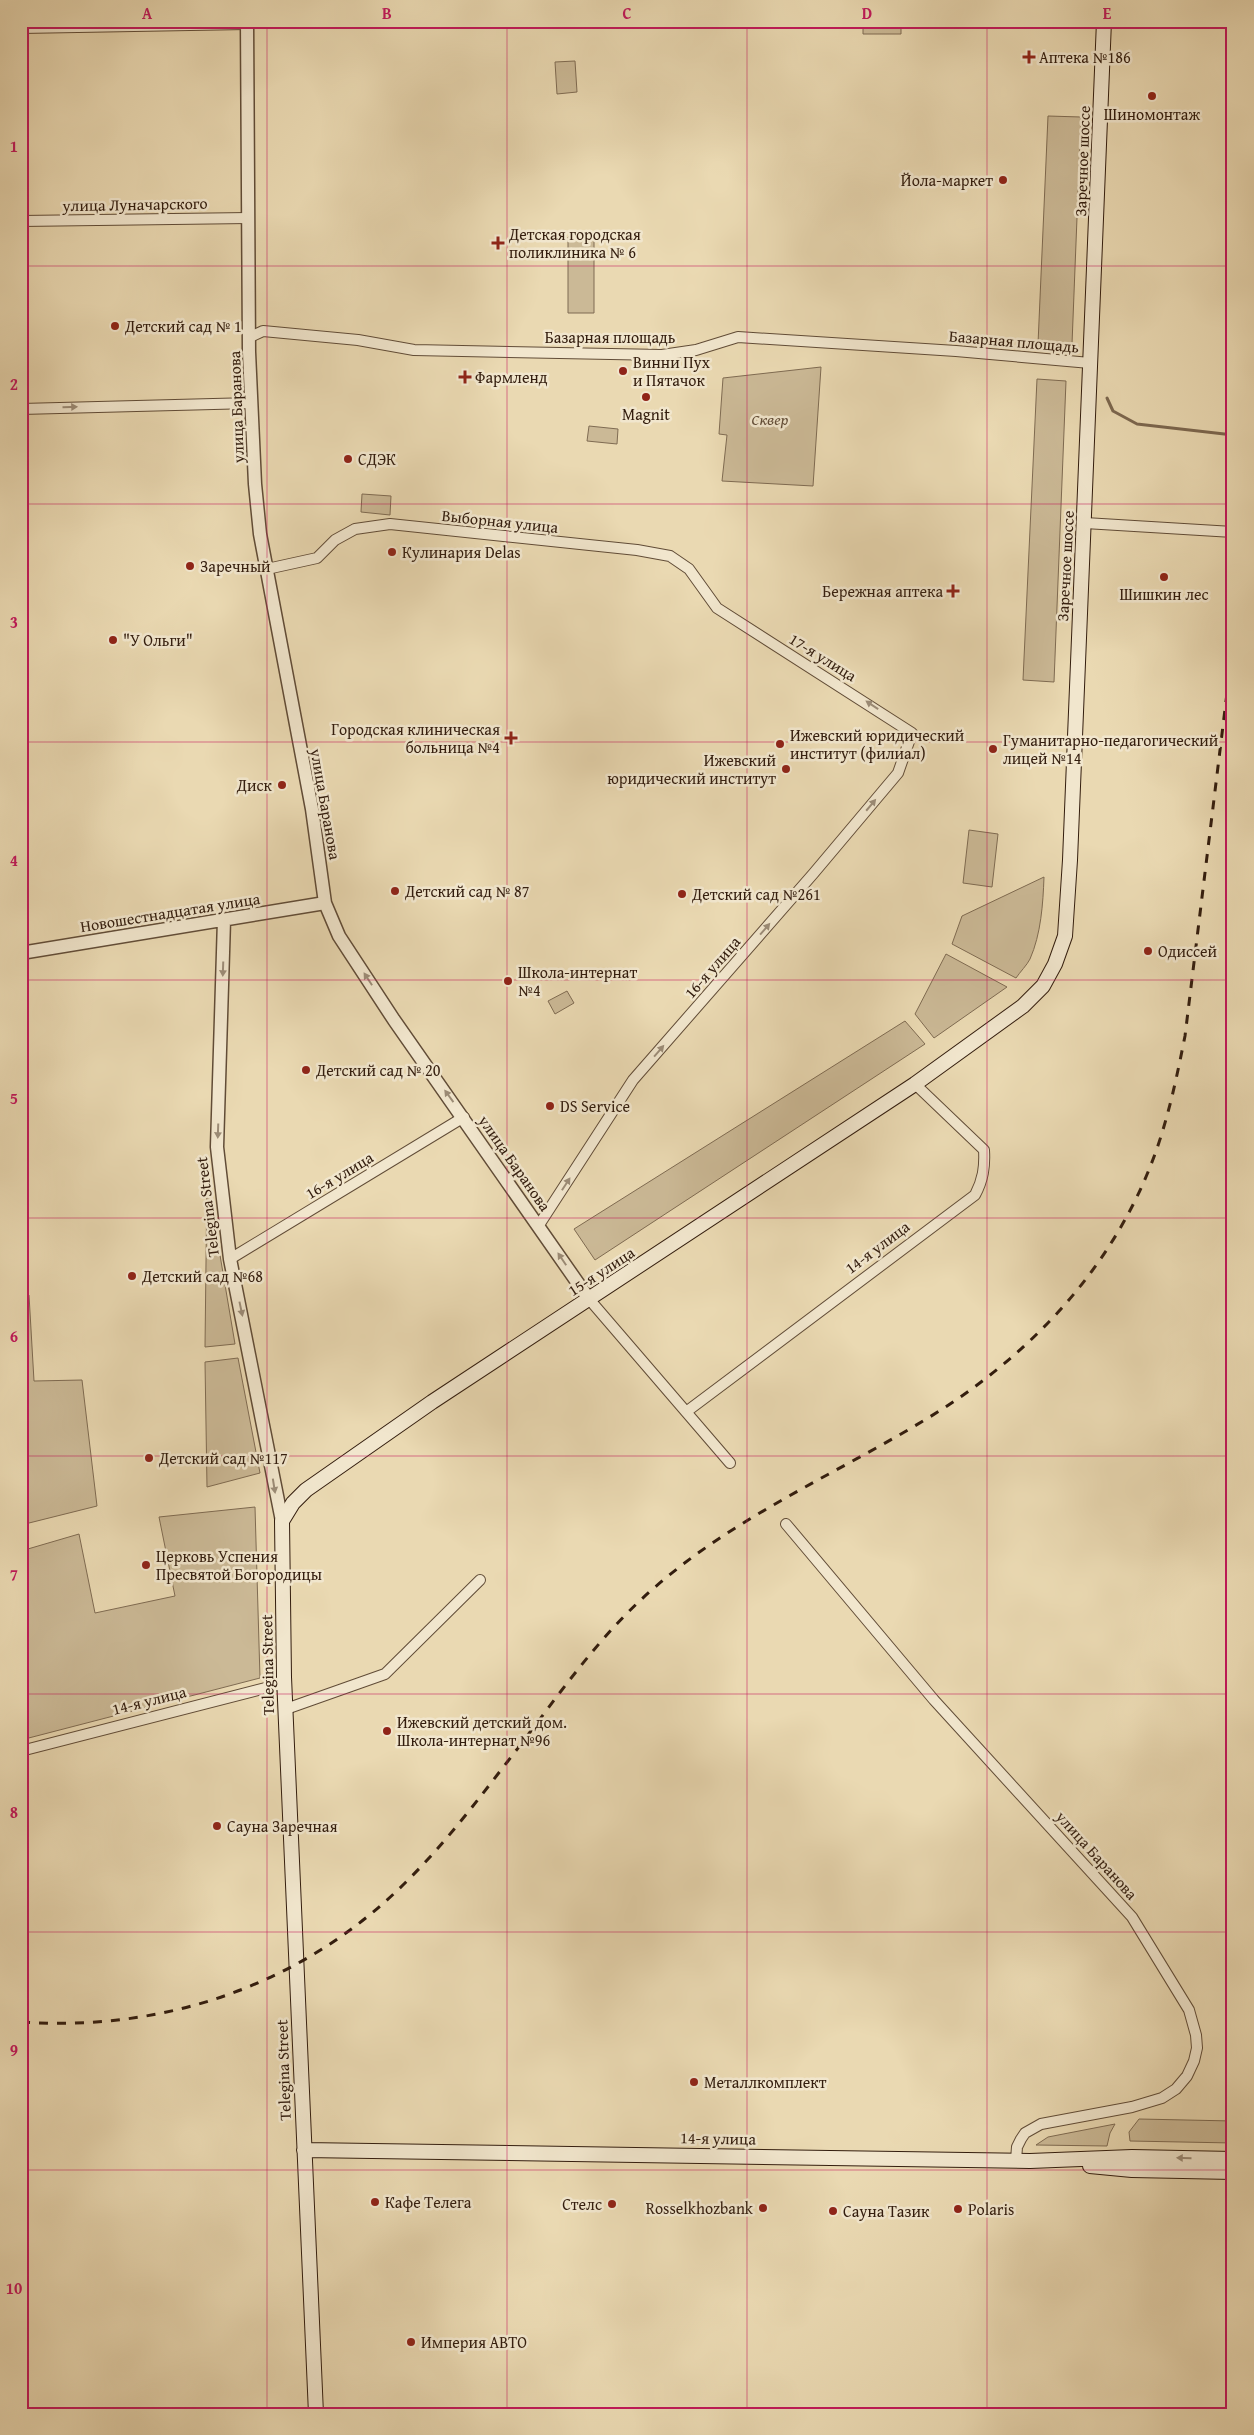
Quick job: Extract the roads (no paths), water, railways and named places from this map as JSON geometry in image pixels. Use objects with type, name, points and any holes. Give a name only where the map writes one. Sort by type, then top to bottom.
[{"type":"main road","name":"Заречное шоссе","points":[[948,1060],[1001,1024],[1043,986],[1055,964],[1065,936],[1085,523],[1104,21]]},
{"type":"main road","name":"15-я улица","points":[[282,1521],[293,1503],[306,1490],[432,1402],[915,1084],[948,1060]]},
{"type":"main road","name":"Telegina Street","points":[[282,1521],[284,1683],[316,2414]]},
{"type":"main road","name":"14-я улица","points":[[304,2150],[1023,2160],[1132,2164]]},
{"type":"main road","points":[[1132,2164],[1233,2159]]},
{"type":"main road","points":[[1132,2164],[1233,2172]]},
{"type":"street","points":[[21,28],[247,23]]},
{"type":"street","name":"улица Баранова","points":[[247,23],[250,337],[255,484],[260,534],[314,819],[325,902],[344,943],[394,1020],[464,1117],[589,1299],[730,1463]]},
{"type":"street","name":"улица Луначарского","points":[[21,221],[249,218]]},
{"type":"street","name":"Базарная площадь","points":[[250,337],[263,331],[358,340],[414,350],[662,356],[696,350],[738,337],[956,351],[1090,363]]},
{"type":"street","points":[[21,409],[252,403]]},
{"type":"street","points":[[1085,523],[1233,532]]},
{"type":"street","name":"Выборная улица","points":[[267,569],[317,558],[335,540],[355,529],[390,524],[636,550],[670,556],[689,569],[717,608]]},
{"type":"street","name":"17-я улица","points":[[717,608],[912,733]]},
{"type":"street","name":"16-я улица","points":[[539,1225],[634,1080],[813,874],[898,772],[912,733]]},
{"type":"street","name":"Новошестнадцатая улица","points":[[21,953],[325,902]]},
{"type":"street","name":"Telegina Street","points":[[224,920],[217,1147],[230,1259],[282,1521]]},
{"type":"street","name":"14-я улица","points":[[686,1412],[975,1195],[981,1182],[985,1164],[984,1150],[915,1084]]},
{"type":"street","name":"16-я улица","points":[[230,1259],[464,1117]]},
{"type":"street","name":"улица Баранова","points":[[786,1524],[934,1700],[1132,1917],[1189,2010],[1196,2035],[1197,2048],[1194,2061],[1187,2076],[1176,2089],[1162,2098],[1132,2107],[1042,2124],[1025,2133],[1021,2139],[1017,2148],[1023,2160]]},
{"type":"street","points":[[286,1709],[385,1674],[480,1580]]},
{"type":"street","name":"14-я улица","points":[[21,1751],[284,1683]]},
{"type":"waterway","points":[[1107,398],[1113,411],[1137,424],[1233,435]]},
{"type":"railway","points":[[21,2022],[75,2023],[129,2019],[181,2009],[231,1994],[280,1973],[326,1947],[369,1915],[410,1878],[449,1836],[595,1649],[633,1607],[654,1588],[686,1562],[752,1517],[928,1418],[965,1393],[1001,1366],[1034,1337],[1064,1305],[1092,1271],[1117,1234],[1138,1195],[1155,1154],[1169,1110],[1185,1036],[1233,644]]},
{"type":"place","name":"Аптека №186","points":[[1029,57]]},
{"type":"place","name":"Шиномонтаж","points":[[1152,96]]},
{"type":"place","name":"Йола-маркет","points":[[1003,180]]},
{"type":"place","name":"Детская городская поликлиника № 6","points":[[498,243]]},
{"type":"place","name":"Детский сад № 1","points":[[115,326]]},
{"type":"place","name":"Винни Пух и Пятачок","points":[[623,371]]},
{"type":"place","name":"Фармленд","points":[[465,377]]},
{"type":"place","name":"Magnit","points":[[646,397]]},
{"type":"place","name":"СДЭК","points":[[348,459]]},
{"type":"place","name":"Кулинария Delas","points":[[392,552]]},
{"type":"place","name":"Заречный","points":[[190,566]]},
{"type":"place","name":"Шишкин лес","points":[[1164,577]]},
{"type":"place","name":"Бережная аптека","points":[[953,591]]},
{"type":"place","name":"\"У Ольги\"","points":[[113,640]]},
{"type":"place","name":"Городская клиническая больница №4","points":[[511,738]]},
{"type":"place","name":"Ижевский юридический институт (филиал)","points":[[780,744]]},
{"type":"place","name":"Гуманитарно-педагогический лицей №14","points":[[993,749]]},
{"type":"place","name":"Ижевский юридический институт","points":[[786,769]]},
{"type":"place","name":"Диск","points":[[282,785]]},
{"type":"place","name":"Детский сад № 87","points":[[395,891]]},
{"type":"place","name":"Детский сад №261","points":[[682,894]]},
{"type":"place","name":"Одиссей","points":[[1148,951]]},
{"type":"place","name":"Школа-интернат №4","points":[[508,981]]},
{"type":"place","name":"Детский сад № 20","points":[[306,1070]]},
{"type":"place","name":"DS Service","points":[[550,1106]]},
{"type":"place","name":"Детский сад №68","points":[[132,1276]]},
{"type":"place","name":"Детский сад №117","points":[[149,1458]]},
{"type":"place","name":"Церковь Успения Пресвятой Богородицы","points":[[146,1565]]},
{"type":"place","name":"Ижевский детский дом. Школа-интернат №96","points":[[387,1731]]},
{"type":"place","name":"Сауна Заречная","points":[[217,1826]]},
{"type":"place","name":"Металлкомплект","points":[[694,2082]]},
{"type":"place","name":"Кафе Телега","points":[[375,2202]]},
{"type":"place","name":"Стелс","points":[[612,2204]]},
{"type":"place","name":"Rosselkhozbank","points":[[763,2208]]},
{"type":"place","name":"Polaris","points":[[958,2209]]},
{"type":"place","name":"Сауна Тазик","points":[[833,2211]]},
{"type":"place","name":"Империя АВТО","points":[[411,2342]]},
{"type":"park label","name":"Сквер","points":[[770,419]]}]
